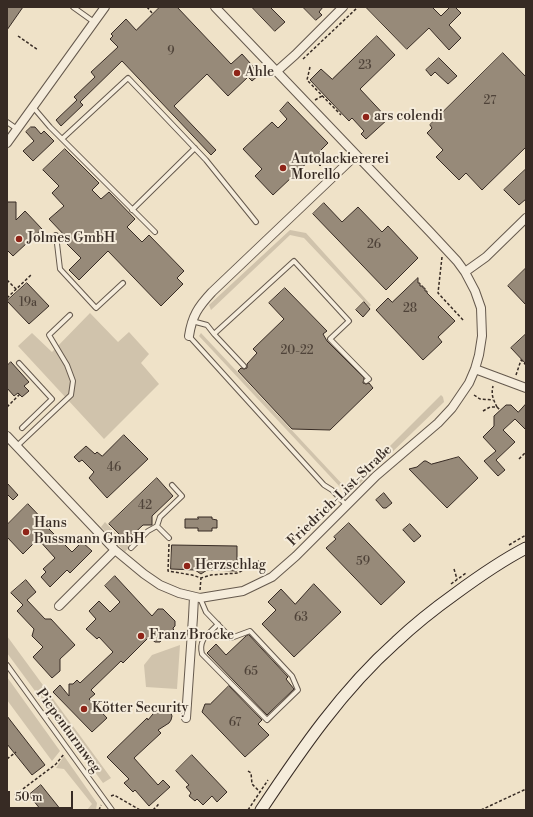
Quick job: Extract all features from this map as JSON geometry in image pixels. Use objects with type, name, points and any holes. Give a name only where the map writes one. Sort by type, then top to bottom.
[{"type":"main road","points":[[261,810],[320,725],[356,683],[395,642],[431,612],[482,574],[507,557],[526,548]]},
{"type":"street","points":[[7,143],[105,7]]},
{"type":"street","name":"Friedrich-List-Straße","points":[[7,436],[115,550],[160,585],[179,593],[197,598],[243,591],[272,577],[296,556],[346,504],[376,476],[438,423],[452,408],[475,369],[482,336],[482,314],[474,290],[465,272],[446,248],[215,7]]},
{"type":"street","points":[[277,72],[343,7]]},
{"type":"street","points":[[189,336],[192,321],[201,304],[212,292],[356,155]]},
{"type":"street","points":[[465,272],[486,257],[526,218]]},
{"type":"street","points":[[475,369],[526,388]]},
{"type":"street","points":[[59,606],[115,550]]},
{"type":"street","points":[[186,718],[193,617],[197,598]]},
{"type":"lane","points":[[73,7],[95,22]]},
{"type":"lane","points":[[62,139],[128,78],[206,160],[256,222]]},
{"type":"lane","points":[[33,107],[62,139],[155,232]]},
{"type":"lane","points":[[7,122],[17,129]]},
{"type":"lane","points":[[132,210],[195,148]]},
{"type":"lane","points":[[56,235],[60,270],[96,308],[123,283]]},
{"type":"lane","points":[[214,334],[294,261],[349,321],[330,339],[368,379],[366,381]]},
{"type":"lane","points":[[17,446],[71,395],[73,381],[67,365],[49,335],[70,315]]},
{"type":"lane","points":[[192,321],[207,325],[244,366]]},
{"type":"lane","points":[[189,336],[324,485],[332,490],[346,504]]},
{"type":"lane","points":[[19,363],[52,399],[22,428]]},
{"type":"lane","points":[[131,548],[148,531],[157,526],[160,517],[182,496],[172,485]]},
{"type":"lane","points":[[157,526],[169,538]]},
{"type":"lane","points":[[197,598],[206,612],[218,624],[231,638],[250,632],[292,676],[298,690],[267,720],[202,654],[200,648],[202,640],[218,624]]},
{"type":"lane","name":"Piepenturmweg","points":[[7,665],[67,750],[112,810]]},
{"type":"path","points":[[147,7],[152,13]]},
{"type":"path","points":[[299,59],[304,59],[358,7]]},
{"type":"path","points":[[18,36],[38,50]]},
{"type":"path","points":[[310,67],[307,80],[341,115]]},
{"type":"path","points":[[313,101],[322,96]]},
{"type":"path","points":[[446,248],[443,252],[438,293],[464,321]]},
{"type":"path","points":[[7,298],[32,274]]},
{"type":"path","points":[[7,280],[16,290]]},
{"type":"path","points":[[515,376],[521,360],[526,366]]},
{"type":"path","points":[[494,386],[492,393],[493,400],[500,410]]},
{"type":"path","points":[[7,407],[20,394]]},
{"type":"path","points":[[474,395],[480,399],[493,400]]},
{"type":"path","points":[[483,411],[490,407],[497,407]]},
{"type":"path","points":[[519,459],[526,452]]},
{"type":"path","points":[[169,538],[168,571],[192,575],[200,578],[211,575],[238,573],[260,561]]},
{"type":"path","points":[[454,569],[457,579]]},
{"type":"path","points":[[197,598],[200,578]]},
{"type":"path","points":[[31,699],[45,690]]},
{"type":"path","points":[[15,795],[56,764],[67,750]]},
{"type":"path","points":[[7,759],[16,752]]},
{"type":"path","points":[[248,771],[250,773],[252,784],[260,792]]},
{"type":"path","points":[[481,810],[526,789]]},
{"type":"path","points":[[103,799],[114,795],[140,810]]},
{"type":"path","points":[[153,810],[158,805],[157,803]]},
{"type":"shaded area","points":[[290,230],[306,233],[371,305],[369,307],[304,238],[290,235],[211,310],[209,305]]},
{"type":"shaded area","points":[[90,313],[118,342],[129,332],[149,354],[141,363],[159,384],[104,439],[18,346],[32,333],[52,352]]},
{"type":"shaded area","points":[[201,333],[343,485],[341,488],[199,336]]},
{"type":"shaded area","points":[[441,395],[444,402],[355,488],[348,492],[346,490]]},
{"type":"shaded area","points":[[105,522],[129,547],[125,552],[101,527]]},
{"type":"shaded area","points":[[7,636],[111,778],[103,783],[7,653]]},
{"type":"shaded area","points":[[180,645],[177,689],[146,687],[144,665],[152,655]]},
{"type":"shaded area","points":[[7,677],[60,751],[52,761],[7,700]]},
{"type":"shaded area","points":[[64,756],[97,803],[96,810],[87,810],[92,804],[64,769],[56,768]]},
{"type":"building","points":[[7,7],[23,7],[7,30]]},
{"type":"building","points":[[160,7],[177,7],[231,64],[242,54],[260,74],[252,81],[248,77],[228,96],[207,74],[174,106],[216,150],[211,155],[122,61],[80,102],[83,105],[61,126],[56,120],[77,100],[74,97],[95,77],[91,72],[118,47],[110,39],[113,36],[111,34],[126,19],[136,30]]},
{"type":"building","points":[[252,7],[270,7],[285,22],[275,31]]},
{"type":"building","points":[[303,7],[323,7],[319,12],[322,15],[316,20]]},
{"type":"building","points":[[366,7],[432,7],[441,16],[450,7],[455,7],[461,13],[449,25],[461,38],[449,50],[429,28],[407,49]]},
{"type":"building","points":[[377,36],[395,55],[360,89],[388,119],[366,139],[361,134],[364,131],[352,118],[349,121],[310,80],[321,69],[332,79]]},
{"type":"building","points":[[503,53],[526,77],[526,147],[482,190],[466,173],[459,180],[436,157],[443,150],[427,133],[432,128],[430,125]]},
{"type":"building","points":[[439,58],[457,76],[448,84],[435,72],[431,76],[426,70]]},
{"type":"building","points":[[288,102],[328,143],[319,152],[326,160],[320,166],[312,158],[273,195],[255,176],[262,169],[243,149],[272,122],[278,128],[287,119],[280,111]]},
{"type":"building","points":[[31,127],[35,127],[41,134],[44,131],[54,141],[33,161],[23,151],[34,141],[26,132]]},
{"type":"building","points":[[65,149],[99,183],[92,190],[101,199],[109,192],[135,219],[127,227],[142,242],[149,235],[184,271],[177,278],[183,284],[161,306],[108,251],[79,280],[69,270],[81,258],[65,242],[68,239],[49,219],[64,206],[52,193],[59,186],[43,170]]},
{"type":"building","points":[[526,169],[526,199],[519,205],[504,190]]},
{"type":"building","name":"Jolmes GmbH","points":[[7,202],[16,202],[16,220],[25,211],[42,229],[13,256],[7,250]]},
{"type":"building","points":[[324,203],[342,222],[358,207],[382,232],[388,226],[418,258],[386,290],[313,214]]},
{"type":"building","points":[[526,268],[526,305],[508,286]]},
{"type":"building","points":[[418,278],[418,283],[420,283],[420,286],[425,288],[425,291],[427,291],[427,293],[455,321],[438,337],[442,342],[423,360],[376,310],[388,298],[392,302]]},
{"type":"building","points":[[27,283],[49,306],[29,324],[7,301]]},
{"type":"building","points":[[285,288],[327,331],[323,334],[327,341],[364,378],[363,383],[369,383],[373,388],[330,430],[292,429],[238,371],[241,368],[247,368],[247,364],[257,353],[253,349],[284,319],[269,303]]},
{"type":"building","points":[[364,302],[370,309],[363,317],[356,310]]},
{"type":"building","points":[[526,334],[526,364],[511,348]]},
{"type":"building","points":[[11,362],[29,382],[24,386],[29,391],[22,397],[18,393],[14,396],[7,388],[7,366]]},
{"type":"building","points":[[526,404],[526,430],[515,419],[503,430],[515,442],[496,460],[505,470],[498,476],[484,461],[496,451],[483,437],[494,426],[494,416],[506,405],[511,405],[518,412]]},
{"type":"building","points":[[124,435],[148,459],[107,498],[89,478],[94,472],[82,460],[79,462],[74,457],[86,446],[95,454],[97,452],[102,456]]},
{"type":"building","points":[[459,457],[478,478],[447,508],[409,469],[417,467],[424,461],[431,464]]},
{"type":"building","points":[[157,478],[173,496],[152,516],[152,525],[143,525],[126,541],[109,524]]},
{"type":"building","points":[[7,483],[18,495],[13,500],[7,494]]},
{"type":"building","points":[[384,493],[392,503],[386,508],[383,508],[376,500]]},
{"type":"building","points":[[28,504],[50,527],[49,529],[72,552],[82,542],[92,551],[70,573],[67,570],[50,587],[41,577],[46,572],[43,569],[55,558],[38,539],[23,554],[7,537],[7,525]]},
{"type":"building","points":[[198,517],[212,517],[212,519],[217,520],[217,528],[212,528],[212,531],[198,531],[198,528],[185,528],[185,519],[198,519]]},
{"type":"building","points":[[349,523],[405,582],[381,605],[326,548],[336,539],[334,537]]},
{"type":"building","points":[[410,524],[421,536],[414,542],[403,530]]},
{"type":"building","points":[[172,545],[237,546],[237,571],[207,570],[201,574],[195,570],[171,569]]},
{"type":"building","points":[[115,576],[152,616],[158,609],[163,609],[175,621],[175,626],[173,628],[174,631],[170,635],[167,633],[160,642],[155,642],[149,637],[123,663],[121,661],[91,690],[95,694],[89,699],[107,718],[92,732],[53,692],[60,685],[69,696],[69,684],[73,684],[77,680],[80,683],[113,652],[99,637],[97,639],[86,629],[96,619],[89,611],[99,601],[110,612],[120,602],[105,586]]},
{"type":"building","points":[[26,580],[36,592],[27,600],[45,619],[51,619],[75,645],[60,659],[60,671],[52,678],[33,657],[43,647],[32,636],[34,629],[17,611],[23,605],[11,593]]},
{"type":"building","points":[[314,584],[341,612],[294,657],[262,624],[276,610],[268,602],[281,589],[295,604]]},
{"type":"building","points":[[249,635],[288,677],[286,679],[294,689],[267,715],[207,653],[216,644],[226,655],[246,636]]},
{"type":"building","points":[[229,686],[262,720],[258,724],[269,735],[245,757],[202,712],[205,704],[210,704]]},
{"type":"building","points":[[163,707],[170,711],[172,716],[171,720],[158,730],[161,733],[134,758],[158,785],[163,780],[170,787],[149,806],[135,790],[133,792],[124,783],[129,779],[107,757],[147,718],[148,720],[157,709]]},
{"type":"building","points":[[7,716],[45,765],[32,775],[7,744]]},
{"type":"building","points":[[192,755],[227,792],[217,802],[212,796],[203,805],[197,799],[195,801],[189,796],[191,793],[186,787],[189,785],[176,771]]},
{"type":"building","points":[[41,785],[61,810],[41,810],[29,795]]},
{"type":"place","name":"Ahle","points":[[237,73]]},
{"type":"place","name":"ars colendi","points":[[366,117]]},
{"type":"place","name":"Autolackiererei Morello","points":[[283,168]]},
{"type":"place","name":"Jolmes GmbH","points":[[19,239]]},
{"type":"place","name":"Hans Bussmann GmbH","points":[[26,532]]},
{"type":"place","name":"Herzschlag","points":[[187,566]]},
{"type":"place","name":"Franz Brocke","points":[[141,636]]},
{"type":"place","name":"Kötter Security","points":[[84,709]]}]
